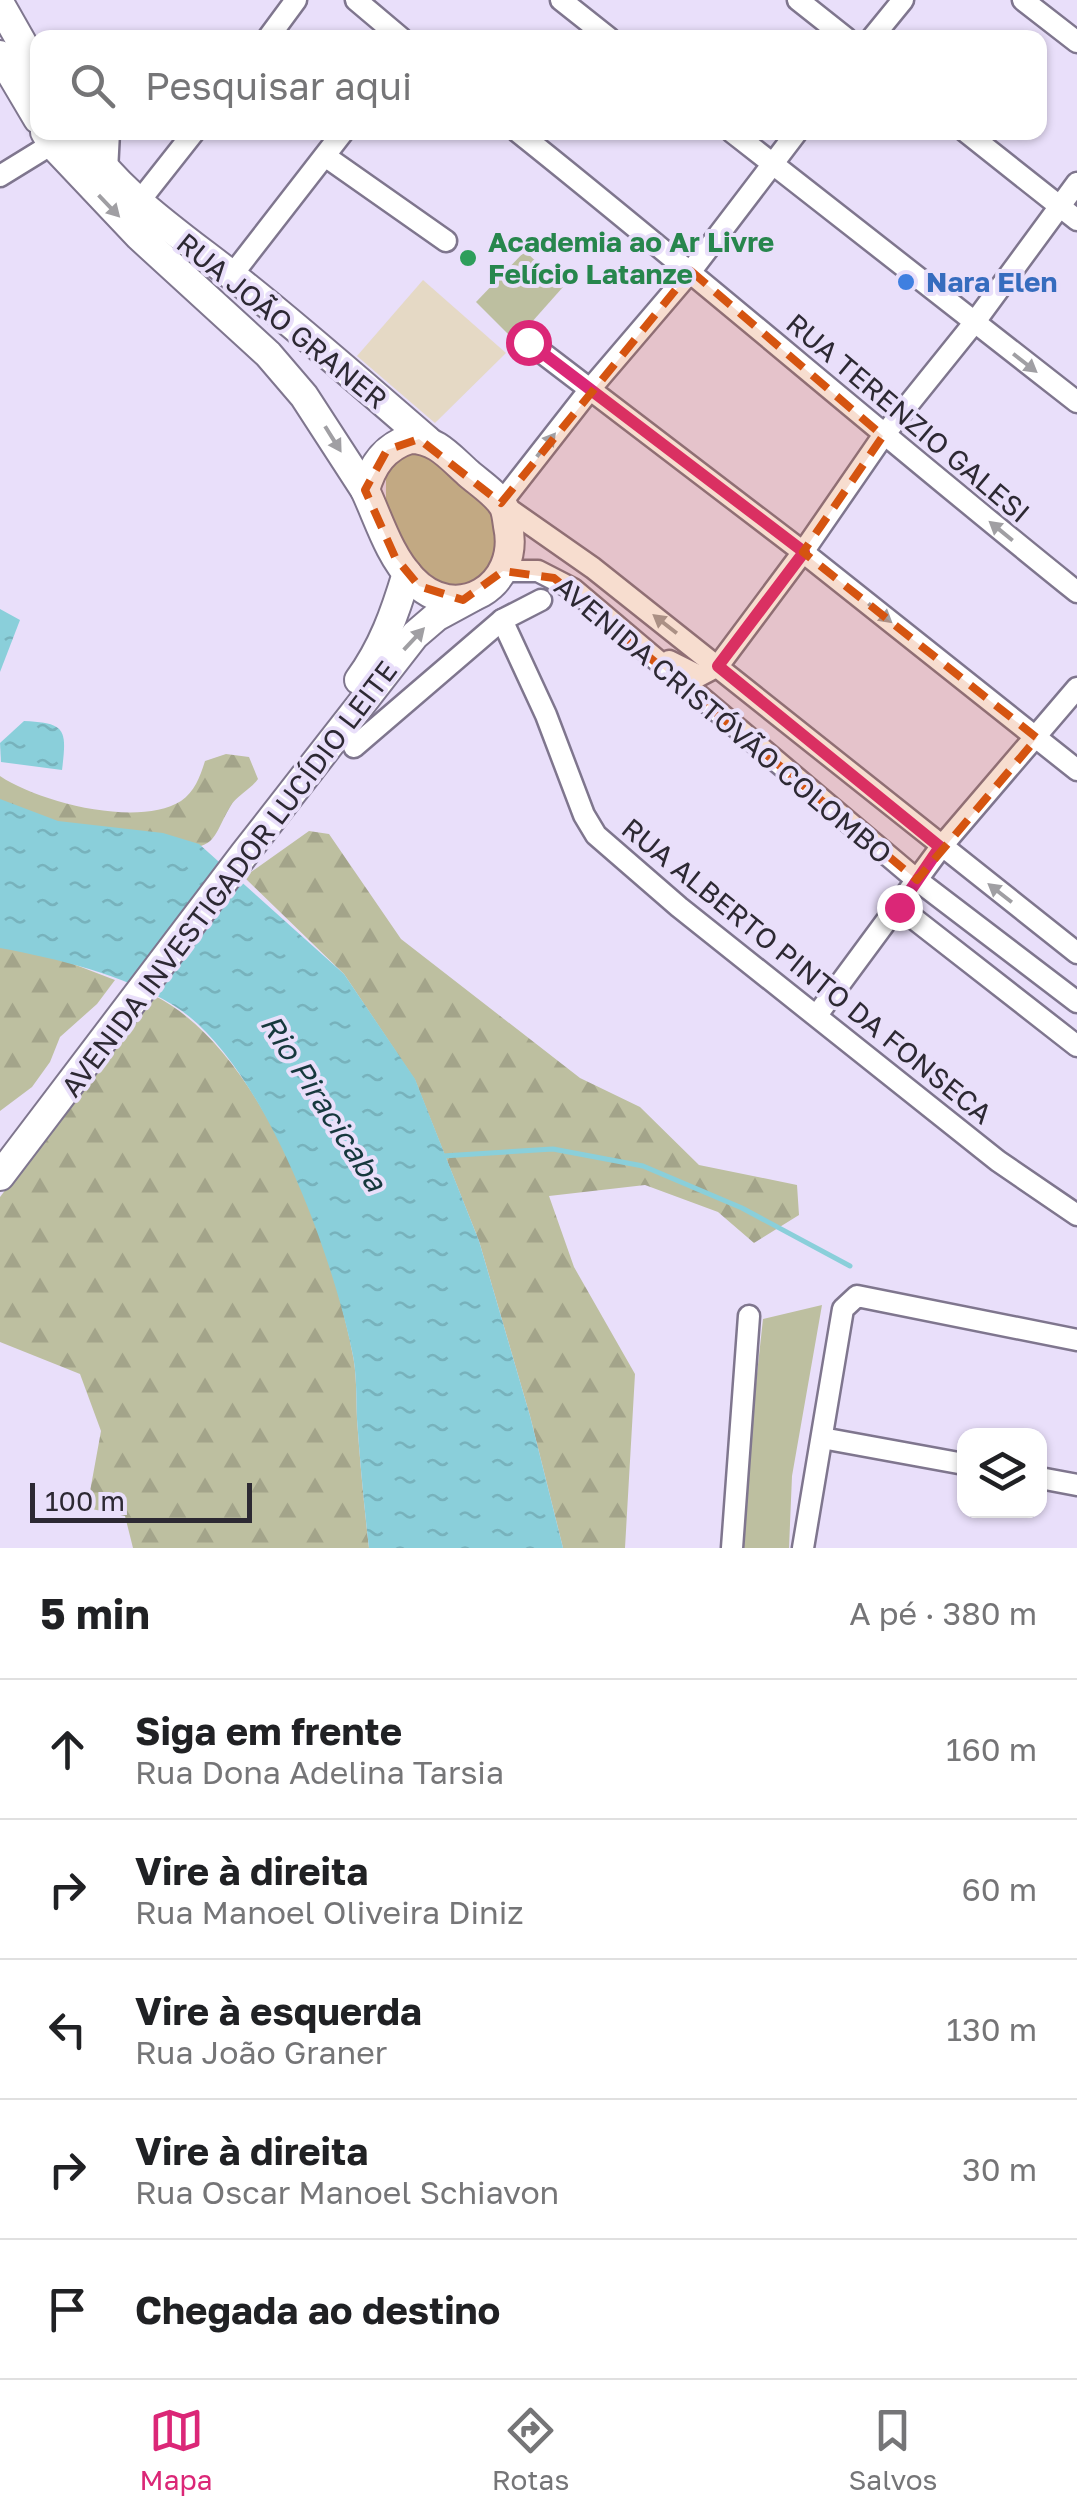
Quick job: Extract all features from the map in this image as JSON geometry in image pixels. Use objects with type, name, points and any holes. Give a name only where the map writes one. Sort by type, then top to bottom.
[{"type":"main road","points":[[0,4],[30,57]]},
{"type":"main road","points":[[0,55],[30,106]]},
{"type":"main road","points":[[61,140],[139,236],[268,354],[304,396],[365,490],[395,557],[419,586],[438,596],[463,600],[495,583],[503,571],[511,542],[502,504],[441,448],[427,440],[410,439],[387,450],[376,462],[365,490]]},
{"type":"main road","points":[[63,140],[106,171],[138,202]]},
{"type":"main road","name":"RUA JOÃO GRANER","points":[[138,202],[164,226],[232,275],[427,440]]},
{"type":"main road","name":"AVENIDA INVESTIGADOR LUCÍDIO LEITE","points":[[0,1176],[376,656],[407,574]]},
{"type":"main road","name":"AVENIDA INVESTIGADOR LUCÍDIO LEITE","points":[[240,847],[416,635],[436,618],[472,598]]},
{"type":"main road","name":"AVENIDA INVESTIGADOR LUCÍDIO LEITE","points":[[0,1152],[122,1006]]},
{"type":"street","points":[[274,30],[296,0]]},
{"type":"street","points":[[356,0],[391,30]]},
{"type":"street","points":[[561,0],[599,30]]},
{"type":"street","points":[[798,0],[836,30]]},
{"type":"street","points":[[879,30],[903,0]]},
{"type":"street","points":[[1023,0],[1077,42]]},
{"type":"street","points":[[0,176],[52,140]]},
{"type":"street","points":[[106,171],[108,140]]},
{"type":"street","points":[[138,202],[188,140]]},
{"type":"street","points":[[232,275],[338,140]]},
{"type":"street","name":"RUA TERENZIO GALESI","points":[[528,140],[1077,592]]},
{"type":"street","points":[[742,140],[1077,402]]},
{"type":"street","points":[[790,140],[502,504],[593,568],[1077,954]]},
{"type":"street","points":[[976,140],[1077,220]]},
{"type":"street","points":[[326,156],[446,241]]},
{"type":"street","points":[[640,647],[698,676],[718,666],[804,552],[883,436],[974,323],[1077,182]]},
{"type":"street","points":[[528,342],[804,552],[1077,770]]},
{"type":"street","name":"AVENIDA CRISTÓVÃO COLOMBO","points":[[503,571],[538,571],[554,578],[917,880],[1077,1002]]},
{"type":"street","points":[[354,747],[502,620],[541,600]]},
{"type":"street","name":"RUA ALBERTO PINTO DA FONSECA","points":[[502,620],[596,836],[679,907],[998,1161],[1077,1215]]},
{"type":"street","points":[[818,1016],[940,847],[1077,688]]},
{"type":"street","points":[[899,907],[1077,1046]]},
{"type":"street","points":[[803,1548],[842,1309],[857,1296],[1077,1340]]},
{"type":"street","points":[[732,1548],[749,1316]]},
{"type":"street","points":[[822,1438],[957,1463]]},
{"type":"street","points":[[1047,1479],[1077,1485]]},
{"type":"highlighted area","points":[[691,271],[883,436],[803,552],[1037,738],[917,880],[554,578],[503,571],[463,600],[419,586],[395,557],[365,490],[387,450],[419,439],[501,503]]},
{"type":"shaded area","points":[[423,280],[506,353],[435,423],[357,356]]},
{"type":"green space","points":[[525,251],[563,287],[515,341],[476,302]]},
{"type":"green space","points":[[417,452],[433,459],[496,516],[500,537],[486,579],[450,589],[414,568],[386,506],[386,472],[399,456]]},
{"type":"green space","points":[[226,754],[249,757],[258,779],[233,803],[213,838],[201,846],[179,850],[0,833],[0,776],[38,795],[63,802],[115,812],[140,812],[181,801],[199,778],[205,761]]},
{"type":"green space","points":[[309,831],[329,834],[401,939],[580,1078],[640,1107],[699,1165],[797,1185],[799,1215],[754,1243],[718,1212],[645,1185],[549,1196],[574,1267],[635,1374],[625,1548],[563,1548],[530,1416],[479,1241],[415,1080],[344,974],[244,877]]},
{"type":"green space","points":[[0,936],[115,980],[97,1004],[60,1037],[50,1062],[32,1087],[0,1111]]},
{"type":"green space","points":[[153,995],[191,1021],[226,1057],[257,1101],[308,1203],[327,1255],[354,1359],[369,1548],[133,1548],[125,1516],[87,1508],[101,1431],[80,1374],[0,1342],[0,1197]]},
{"type":"green space","points":[[822,1305],[792,1476],[789,1548],[738,1548],[763,1319]]},
{"type":"water","points":[[0,609],[20,620],[0,672]]},
{"type":"water","points":[[24,721],[48,724],[61,731],[62,770],[1,762],[0,743]]},
{"type":"water","name":"Rio Piracicaba","points":[[0,799],[58,821],[163,833],[199,844],[344,974],[415,1079],[479,1241],[530,1416],[563,1548],[369,1548],[352,1351],[328,1263],[288,1161],[235,1068],[205,1031],[173,1005],[111,976],[0,948]]},
{"type":"waterway","points":[[443,1156],[553,1149],[643,1166],[742,1208],[850,1266]]},
{"type":"place","name":"Academia ao Ar Livre Felício Latanze","points":[[468,258]]},
{"type":"place","name":"Nara Elen","points":[[906,282]]},
{"type":"route","points":[[528,342],[804,552],[718,666],[940,847],[899,907]]}]
